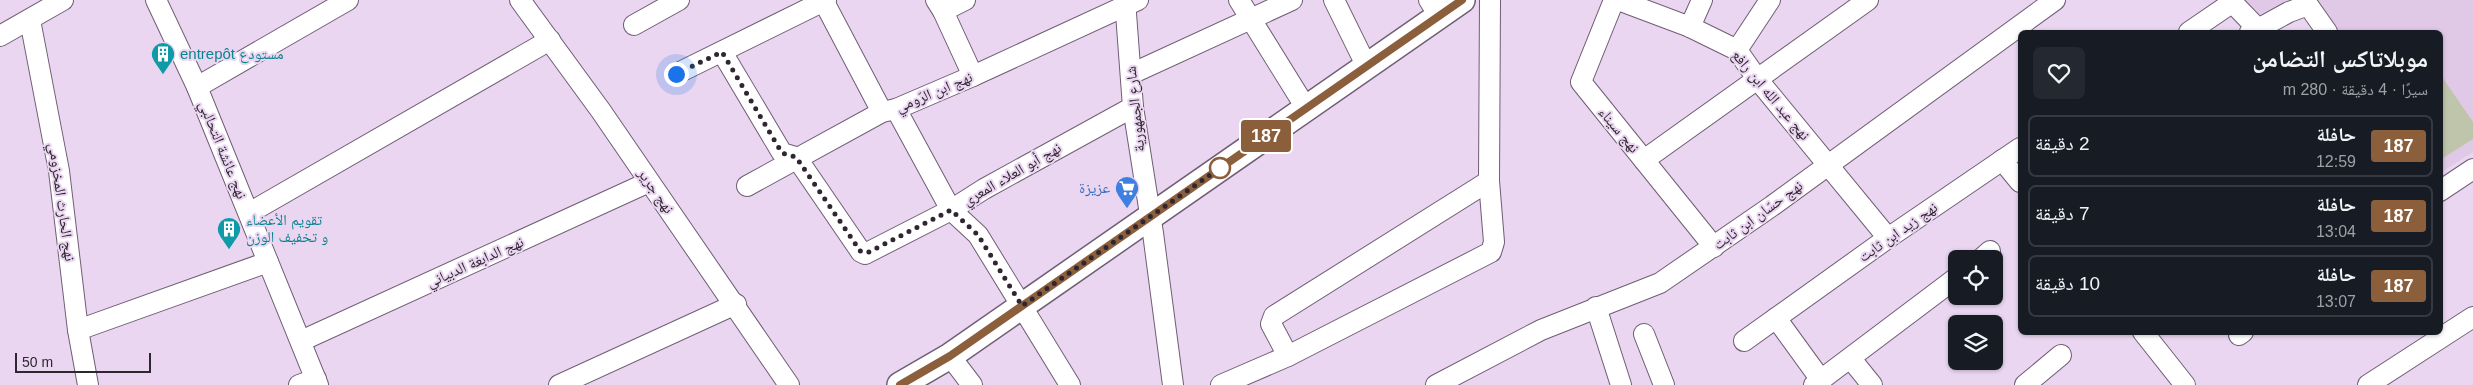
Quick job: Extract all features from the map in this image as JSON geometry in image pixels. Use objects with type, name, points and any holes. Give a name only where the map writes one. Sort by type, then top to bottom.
[{"type":"street","points":[[0,36],[32,13],[63,0]]},
{"type":"street","name":"نهج عائشة التحالبي","points":[[156,0],[196,87],[301,341],[311,383]]},
{"type":"street","points":[[196,87],[348,0]]},
{"type":"street","name":"نهج جرير","points":[[520,0],[736,304],[789,385]]},
{"type":"street","points":[[634,25],[655,5],[679,0]]},
{"type":"street","points":[[676,74],[824,0],[951,210],[978,235],[1070,385]]},
{"type":"street","points":[[965,0],[939,5],[973,76]]},
{"type":"street","points":[[1239,0],[1306,108]]},
{"type":"street","points":[[1130,74],[1292,0]]},
{"type":"street","points":[[1334,0],[1367,67]]},
{"type":"street","points":[[900,385],[950,356],[1367,67],[1434,8],[1462,0]]},
{"type":"street","points":[[1221,385],[1288,356],[1491,252],[1494,242],[1489,181],[1490,0]]},
{"type":"street","name":"نهج عبد الله ابن رافع","points":[[1616,0],[1690,27],[1737,50],[1758,80],[1888,238]]},
{"type":"street","name":"نهج سيناء","points":[[1616,0],[1581,82],[1714,247]]},
{"type":"street","points":[[1690,27],[1702,0]]},
{"type":"street","points":[[1737,50],[1770,0]]},
{"type":"street","points":[[1644,160],[1868,0]]},
{"type":"street","name":"نهج حسّان ابن ثابت","points":[[1436,385],[1541,330],[1660,283],[1714,247],[2055,0]]},
{"type":"street","points":[[2192,30],[2231,1],[2253,30]]},
{"type":"street","name":"نهج ابن الرّومي","points":[[747,186],[796,157],[889,110],[973,76],[1130,2]]},
{"type":"street","name":"شارع الجمهورية","points":[[1130,2],[1132,107],[1150,217],[1173,385]]},
{"type":"street","points":[[2256,30],[2289,12],[2308,5],[2326,30]]},
{"type":"street","name":"نهج الحارث المخزومي","points":[[32,13],[59,171],[78,330],[88,385]]},
{"type":"street","points":[[249,213],[550,40]]},
{"type":"street","points":[[722,52],[782,153],[796,157]]},
{"type":"street","name":"نهج أبو العلاء المعري","points":[[796,157],[861,252],[865,254],[951,210],[984,189],[1132,107]]},
{"type":"street","name":"نهج زيد ابن ثابت","points":[[1744,341],[1888,238],[2018,149]]},
{"type":"street","points":[[2002,160],[2018,180]]},
{"type":"street","points":[[2443,190],[2473,169]]},
{"type":"street","points":[[1288,356],[1271,324],[1274,316],[1489,181]]},
{"type":"street","name":"نهج الدابغة الدبياني","points":[[301,341],[649,182]]},
{"type":"street","points":[[78,330],[268,262]]},
{"type":"street","points":[[1776,318],[1818,382],[1948,284]]},
{"type":"street","points":[[559,385],[736,304]]},
{"type":"street","points":[[1596,307],[1621,385]]},
{"type":"street","points":[[2368,385],[2389,379],[2473,317]]},
{"type":"street","points":[[1644,334],[1664,385]]},
{"type":"street","points":[[2145,335],[2186,385]]},
{"type":"street","points":[[2025,385],[2061,355]]},
{"type":"street","points":[[950,356],[972,385]]},
{"type":"street","points":[[1851,359],[1872,385]]},
{"type":"shaded area","points":[[2234,0],[2289,0],[2254,17]]},
{"type":"shaded area","points":[[2296,0],[2473,0],[2473,152],[2443,171],[2443,30],[2318,30]]},
{"type":"green space","points":[[2443,78],[2473,122],[2473,139],[2443,158]]},
{"type":"bus line","name":"187","points":[[900,385],[950,356],[1042,293],[1462,0]]},
{"type":"place","name":"entrepôt مستودع","points":[[163,75]]},
{"type":"place","name":"عزيزة","points":[[1127,209]]},
{"type":"place","name":"تقويم الأعضاء و تخفيف الوزن","points":[[229,250]]},
{"type":"route","points":[[676,74],[722,52],[772,139],[782,153],[796,157],[861,252],[865,254],[951,210],[978,235],[1022,306],[1220,168]]}]
